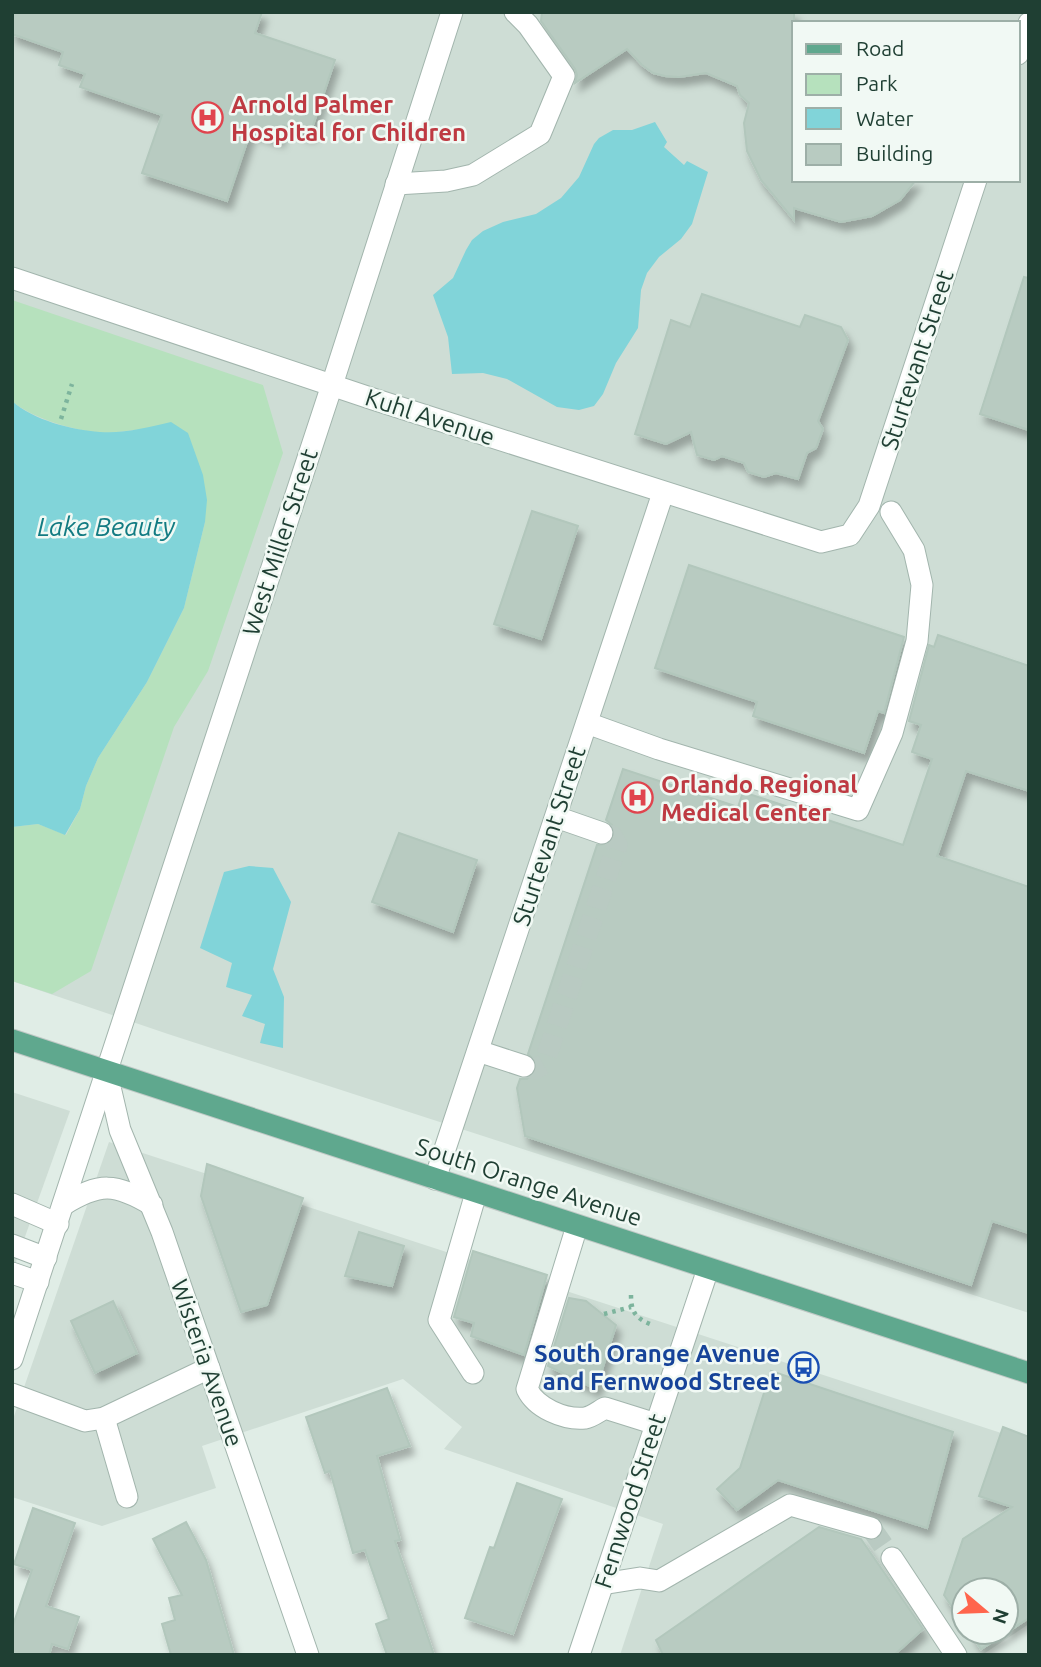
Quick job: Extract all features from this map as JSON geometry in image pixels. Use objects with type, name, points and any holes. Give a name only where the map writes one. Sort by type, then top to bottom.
[{"type":"main road","name":"South Orange Avenue","points":[[12,1040],[1029,1373]]},
{"type":"street","name":"West Miller Street","points":[[12,1359],[452,12]]},
{"type":"street","points":[[396,184],[446,181],[473,175],[540,134],[564,76],[528,25],[515,12]]},
{"type":"street","points":[[1020,48],[1029,23]]},
{"type":"street","name":"Sturtevant Street","points":[[850,535],[869,506],[975,182]]},
{"type":"street","name":"Kuhl Avenue","points":[[12,278],[332,385],[821,542],[850,535]]},
{"type":"street","name":"Sturtevant Street","points":[[435,1180],[663,493]]},
{"type":"street","points":[[587,723],[659,749],[858,810],[892,733],[917,642],[922,585],[914,550],[891,512]]},
{"type":"street","points":[[556,817],[602,832]]},
{"type":"street","points":[[478,1051],[524,1066]]},
{"type":"street","name":"Wisteria Avenue","points":[[107,1072],[120,1130],[152,1205],[308,1655]]},
{"type":"street","points":[[12,1205],[61,1214],[85,1192],[101,1187],[131,1193],[152,1205]]},
{"type":"street","points":[[473,1373],[439,1320],[476,1193]]},
{"type":"street","points":[[577,1226],[527,1389],[531,1398],[543,1408],[570,1417],[587,1418],[605,1408],[656,1424]]},
{"type":"street","points":[[12,1245],[46,1258]]},
{"type":"street","name":"Fernwood Street","points":[[579,1655],[708,1269]]},
{"type":"street","points":[[12,1273],[38,1283]]},
{"type":"street","points":[[12,1394],[85,1421],[104,1418],[209,1368]]},
{"type":"street","points":[[104,1418],[127,1497]]},
{"type":"street","points":[[602,1584],[640,1578],[659,1581],[790,1505],[871,1528]]},
{"type":"street","points":[[892,1558],[956,1655]]},
{"type":"path","points":[[61,419],[72,384]]},
{"type":"path","points":[[631,1295],[631,1307],[639,1320],[650,1324]]},
{"type":"path","points":[[604,1314],[631,1307]]},
{"type":"shaded area","points":[[12,12],[1029,12],[1029,1313],[12,981]]},
{"type":"shaded area","points":[[12,1092],[70,1111],[12,1273]]},
{"type":"shaded area","points":[[109,1142],[1029,1442],[1029,1624],[1020,1630],[1020,1576],[950,1576],[950,1646],[996,1646],[982,1655],[620,1655],[663,1524],[444,1449],[462,1427],[403,1379],[202,1446],[216,1488],[102,1526],[12,1497],[12,1422]]},
{"type":"green space","points":[[12,300],[263,385],[283,453],[208,671],[174,727],[91,971],[52,994],[12,981],[12,827],[38,824],[66,835],[80,809],[98,758],[147,682],[184,608],[205,522],[134,430],[101,433],[79,430],[30,413],[12,401]]},
{"type":"water","points":[[655,122],[667,142],[664,147],[684,165],[687,161],[708,172],[692,224],[647,273],[641,290],[638,328],[594,406],[579,410],[557,407],[507,379],[483,373],[452,374],[448,337],[433,295],[453,278],[472,240],[483,231],[503,222],[536,214],[561,198],[579,177],[599,138],[613,130],[632,130]]},
{"type":"water","name":"Lake Beauty","points":[[12,401],[42,419],[89,431],[127,431],[171,422],[188,433],[203,475],[207,500],[205,522],[184,608],[147,682],[98,758],[80,809],[65,835],[38,824],[12,827]]},
{"type":"water","points":[[249,866],[273,868],[291,902],[273,969],[284,997],[283,1048],[260,1043],[265,1024],[242,1016],[252,995],[226,987],[232,963],[200,948],[224,872]]},
{"type":"building","points":[[12,12],[262,12],[255,33],[335,60],[310,134],[283,125],[279,139],[251,130],[227,201],[142,173],[162,115],[80,87],[85,74],[59,65],[63,52],[12,34]]},
{"type":"building","points":[[542,12],[794,12],[792,182],[914,182],[900,200],[872,216],[841,222],[794,208],[794,220],[761,180],[747,151],[744,123],[749,103],[740,95],[737,86],[706,73],[679,77],[653,73],[627,49],[575,83],[575,69],[541,21]]},
{"type":"building","points":[[1024,277],[1029,278],[1029,430],[980,414]]},
{"type":"building","points":[[702,294],[800,327],[805,315],[841,327],[848,340],[818,421],[823,429],[816,448],[807,453],[798,479],[776,473],[764,477],[748,472],[744,463],[722,456],[714,460],[697,455],[691,432],[666,444],[635,434],[671,320],[690,327]]},
{"type":"building","points":[[532,511],[578,526],[541,639],[494,624]]},
{"type":"building","points":[[689,565],[904,637],[884,713],[878,711],[864,753],[753,716],[757,702],[655,668]]},
{"type":"building","points":[[938,635],[1029,666],[1029,791],[966,771],[937,856],[1029,887],[1029,1233],[992,1221],[971,1285],[525,1136],[517,1088],[520,1079],[527,1079],[536,1071],[537,1063],[528,1054],[597,845],[610,843],[615,837],[612,825],[606,820],[623,769],[738,807],[743,792],[903,845],[932,759],[912,752],[921,725],[909,721],[929,645],[934,647]]},
{"type":"building","points":[[399,833],[477,860],[453,932],[372,902]]},
{"type":"building","points":[[207,1164],[303,1198],[267,1305],[241,1312],[201,1196]]},
{"type":"building","points":[[359,1232],[404,1246],[392,1286],[345,1276]]},
{"type":"building","points":[[473,1251],[547,1275],[524,1355],[471,1336],[474,1323],[454,1317]]},
{"type":"building","points":[[569,1298],[586,1301],[616,1325],[596,1389],[548,1366]]},
{"type":"building","points":[[113,1301],[137,1353],[95,1373],[71,1321]]},
{"type":"building","points":[[771,1371],[953,1432],[927,1528],[778,1480],[737,1510],[717,1489],[740,1468]]},
{"type":"building","points":[[387,1388],[410,1446],[377,1456],[400,1540],[395,1541],[434,1655],[387,1655],[376,1624],[389,1619],[365,1550],[353,1553],[330,1471],[325,1473],[306,1417]]},
{"type":"building","points":[[1003,1427],[1029,1437],[1029,1618],[1020,1624],[1020,1576],[950,1576],[963,1539],[1012,1507],[979,1496]]},
{"type":"building","points":[[517,1483],[562,1499],[513,1634],[465,1618],[490,1547],[494,1548]]},
{"type":"building","points":[[33,1508],[75,1523],[46,1606],[79,1617],[68,1649],[52,1644],[49,1655],[12,1655],[12,1628],[32,1570],[14,1564]]},
{"type":"building","points":[[186,1522],[206,1560],[234,1655],[171,1655],[162,1624],[175,1620],[169,1598],[182,1595],[153,1539]]},
{"type":"building","points":[[819,1527],[861,1539],[923,1629],[894,1655],[663,1655],[656,1640]]},
{"type":"building","points":[[950,1577],[950,1604],[944,1595]]},
{"type":"tunnel","points":[[524,1066],[535,1069],[544,1064],[617,845],[612,836],[602,833]]},
{"type":"tunnel","points":[[871,1528],[892,1558]]},
{"type":"place","name":"Arnold Palmer Hospital for Children","points":[[208,118]]},
{"type":"place","name":"Orlando Regional Medical Center","points":[[638,798]]},
{"type":"place","name":"South Orange Avenue and Fernwood Street","points":[[803,1367]]}]
